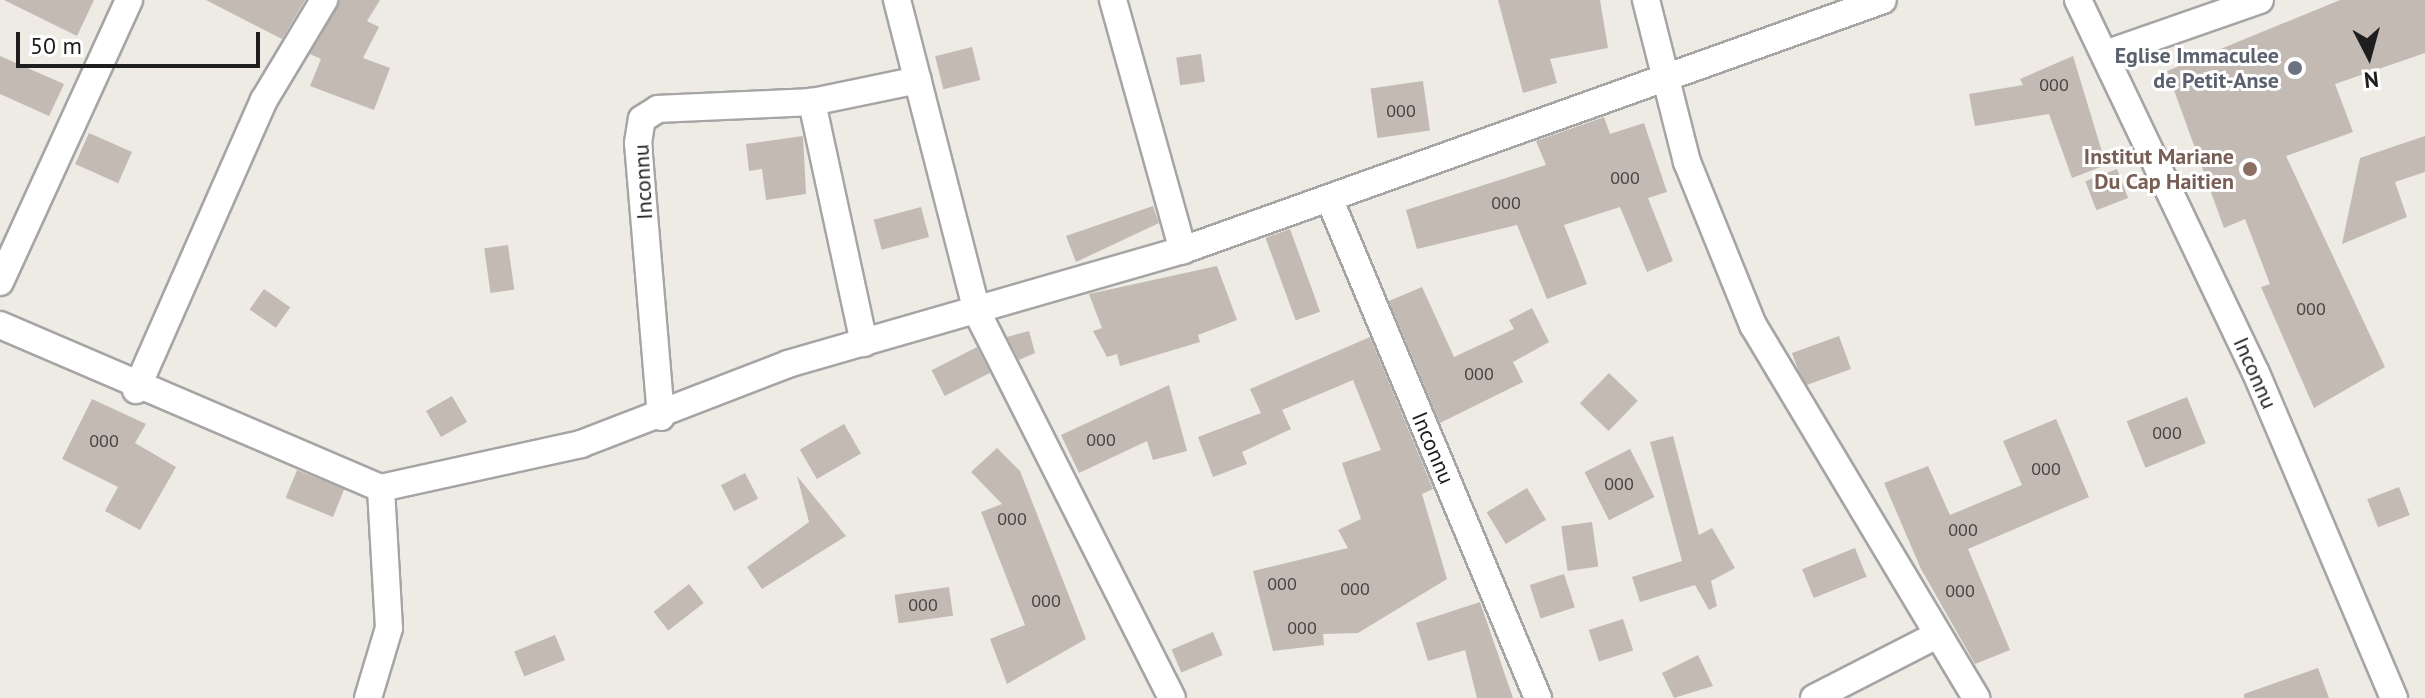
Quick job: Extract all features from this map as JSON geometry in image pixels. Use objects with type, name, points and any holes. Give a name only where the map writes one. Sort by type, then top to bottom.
[{"type":"street","points":[[0,282],[129,0]]},
{"type":"street","points":[[136,390],[264,100],[324,0]]},
{"type":"street","points":[[897,0],[977,312],[1172,698]]},
{"type":"street","points":[[1113,0],[1183,250]]},
{"type":"street","points":[[1646,0],[1687,162],[1753,325],[1935,636],[1976,698]]},
{"type":"street","points":[[0,325],[136,390],[381,488],[581,444],[661,417],[788,364],[977,312],[1183,250],[1883,0]]},
{"type":"street","name":"Inconnu","points":[[2078,0],[2256,373],[2394,698]]},
{"type":"street","points":[[2105,54],[2260,0]]},
{"type":"street","name":"Inconnu","points":[[661,417],[638,143],[642,119],[658,109],[812,102],[918,80]]},
{"type":"street","points":[[812,102],[864,343]]},
{"type":"street","name":"Inconnu","points":[[1329,198],[1538,698]]},
{"type":"street","points":[[368,698],[380,670],[389,628],[381,488]]},
{"type":"street","points":[[1814,698],[1935,636]]},
{"type":"street","points":[[380,670],[391,698]]},
{"type":"building","points":[[4,0],[94,0],[77,36]]},
{"type":"building","points":[[206,0],[305,0],[282,39]]},
{"type":"building","points":[[340,0],[380,0],[367,21],[379,27],[363,58],[390,68],[374,110],[310,86],[321,59],[310,54]]},
{"type":"building","points":[[1498,0],[1600,0],[1608,48],[1550,59],[1557,83],[1523,93]]},
{"type":"building","points":[[2340,0],[2425,0],[2425,53],[2335,84],[2353,132],[2286,156],[2385,367],[2314,408],[2261,287],[2270,284],[2245,219],[2224,228],[2167,71]]},
{"type":"building","points":[[972,47],[980,80],[943,89],[935,56]]},
{"type":"building","points":[[1201,54],[1205,82],[1180,85],[1176,57]]},
{"type":"building","points":[[0,56],[64,84],[49,116],[0,94]]},
{"type":"building","points":[[2073,56],[2106,165],[2072,178],[2049,114],[1975,126],[1969,94],[2023,85],[2020,79]]},
{"type":"building","points":[[1423,81],[1430,131],[1377,138],[1371,88]]},
{"type":"building","points":[[1604,117],[1610,134],[1644,123],[1667,192],[1648,198],[1673,261],[1647,272],[1620,207],[1564,225],[1587,284],[1547,299],[1517,225],[1417,249],[1406,210],[1546,165],[1536,141]]},
{"type":"building","points":[[89,133],[132,152],[118,183],[75,164]]},
{"type":"building","points":[[803,136],[806,194],[766,200],[762,169],[749,171],[746,144]]},
{"type":"building","points":[[2425,136],[2425,172],[2395,182],[2407,217],[2342,244],[2360,158]]},
{"type":"building","points":[[2117,169],[2128,198],[2096,210],[2085,181]]},
{"type":"building","points":[[1153,206],[1159,223],[1076,262],[1066,236]]},
{"type":"building","points":[[921,207],[929,237],[882,250],[874,220]]},
{"type":"building","points":[[1290,229],[1320,312],[1296,321],[1266,238]]},
{"type":"building","points":[[508,245],[514,290],[490,293],[484,248]]},
{"type":"building","points":[[1217,266],[1237,320],[1198,335],[1200,342],[1120,366],[1117,354],[1107,357],[1093,331],[1102,328],[1089,294]]},
{"type":"building","points":[[1422,287],[1454,357],[1514,329],[1509,320],[1532,308],[1549,342],[1513,362],[1523,382],[1440,423],[1389,301]]},
{"type":"building","points":[[264,289],[290,307],[276,328],[250,309]]},
{"type":"building","points":[[1029,331],[1035,353],[1019,360],[1007,337]]},
{"type":"building","points":[[1839,336],[1851,369],[1804,386],[1792,353]]},
{"type":"building","points":[[1370,337],[1433,489],[1422,494],[1447,579],[1358,633],[1323,634],[1324,645],[1273,651],[1253,571],[1348,548],[1338,530],[1361,519],[1342,463],[1381,450],[1353,380],[1282,410],[1291,429],[1242,452],[1247,464],[1213,477],[1198,437],[1261,413],[1250,389]]},
{"type":"building","points":[[977,347],[990,373],[945,396],[932,370]]},
{"type":"building","points":[[1609,373],[1638,401],[1609,431],[1580,403]]},
{"type":"building","points":[[1169,385],[1187,451],[1153,460],[1147,441],[1079,473],[1061,435]]},
{"type":"building","points":[[452,396],[467,422],[441,437],[426,411]]},
{"type":"building","points":[[2187,397],[2206,443],[2145,468],[2127,421]]},
{"type":"building","points":[[92,399],[146,424],[135,443],[176,467],[140,530],[105,511],[118,487],[62,459]]},
{"type":"building","points":[[2056,419],[2089,497],[1968,549],[2010,650],[1975,664],[1921,569],[1884,483],[1928,466],[1950,515],[2022,485],[2003,441]]},
{"type":"building","points":[[844,424],[861,453],[817,479],[800,450]]},
{"type":"building","points":[[1673,436],[1699,535],[1712,528],[1735,568],[1711,581],[1717,606],[1709,610],[1695,585],[1640,602],[1632,577],[1682,561],[1650,442]]},
{"type":"building","points":[[997,448],[1020,471],[1086,639],[1007,684],[990,639],[1025,625],[981,512],[1002,504],[971,472]]},
{"type":"building","points":[[1630,449],[1655,497],[1609,520],[1585,472]]},
{"type":"building","points":[[297,470],[344,489],[333,517],[286,498]]},
{"type":"building","points":[[745,473],[758,499],[734,511],[721,485]]},
{"type":"building","points":[[797,476],[846,536],[762,589],[747,567],[809,522]]},
{"type":"building","points":[[2399,487],[2410,515],[2378,527],[2367,499]]},
{"type":"building","points":[[1527,488],[1546,520],[1506,544],[1487,512]]},
{"type":"building","points":[[1592,522],[1598,567],[1568,571],[1561,526]]},
{"type":"building","points":[[1855,548],[1867,577],[1814,598],[1802,569]]},
{"type":"building","points":[[1564,574],[1575,607],[1541,618],[1530,585]]},
{"type":"building","points":[[689,584],[704,603],[668,631],[654,612]]},
{"type":"building","points":[[949,587],[953,616],[899,623],[895,595]]},
{"type":"building","points":[[1480,602],[1513,698],[1477,698],[1465,650],[1428,661],[1416,623]]},
{"type":"building","points":[[1623,619],[1633,650],[1599,662],[1589,630]]},
{"type":"building","points":[[1213,632],[1223,655],[1181,673],[1172,650]]},
{"type":"building","points":[[555,635],[565,660],[524,677],[514,651]]},
{"type":"building","points":[[1698,655],[1713,686],[1674,698],[1662,673]]},
{"type":"building","points":[[2318,668],[2329,698],[2244,698],[2244,694]]},
{"type":"place","name":"Eglise Immaculee de Petit-Anse","points":[[2295,68]]},
{"type":"place","name":"Institut Mariane Du Cap Haitien","points":[[2250,169]]}]
